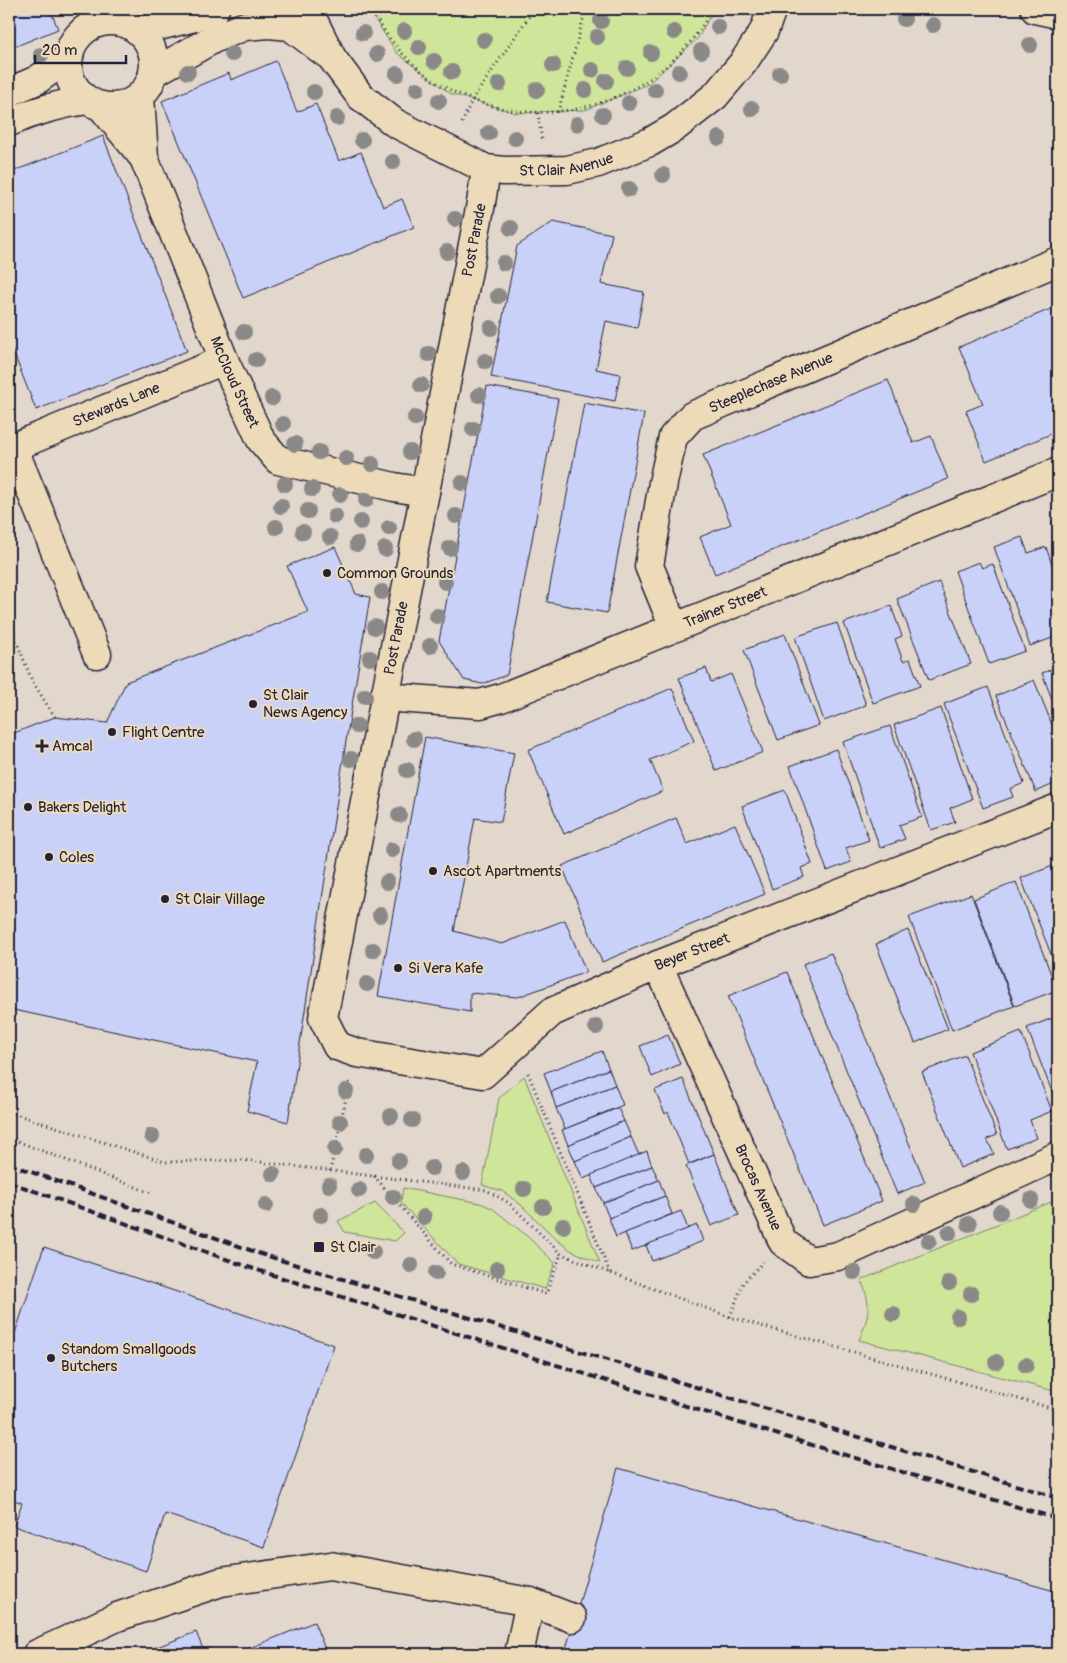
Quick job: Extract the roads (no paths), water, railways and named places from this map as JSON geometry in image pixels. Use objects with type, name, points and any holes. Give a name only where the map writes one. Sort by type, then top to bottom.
[{"type":"street","points":[[76,9],[70,77],[76,89],[94,103]]},
{"type":"street","points":[[9,92],[37,80],[74,46],[92,26],[107,22],[195,17],[215,9]]},
{"type":"street","name":"St Clair Avenue","points":[[304,9],[312,18],[332,58],[360,96],[395,123],[486,169],[504,171],[567,170],[598,163],[650,142],[674,128],[715,96],[743,62],[764,31],[772,9]]},
{"type":"street","points":[[1035,9],[1058,14]]},
{"type":"street","points":[[9,122],[34,111],[56,105],[94,103],[122,106],[146,85],[154,66],[152,50],[144,37],[120,21]]},
{"type":"street","name":"St Clair Avenue","points":[[146,85],[213,39],[245,26],[270,24],[290,26],[332,58]]},
{"type":"street","name":"McCloud Street","points":[[144,158],[146,85]]},
{"type":"street","name":"McCloud Street","points":[[94,103],[144,158],[224,360],[261,440],[278,460],[394,487],[425,492]]},
{"type":"street","name":"Post Parade","points":[[337,1046],[323,1018],[481,203],[486,169]]},
{"type":"street","name":"Steeplechase Avenue","points":[[674,627],[649,566],[663,484],[674,437],[692,416],[1058,261]]},
{"type":"street","name":"Stewards Lane","points":[[11,448],[224,360]]},
{"type":"street","points":[[11,448],[97,654]]},
{"type":"street","name":"Trainer Street","points":[[384,697],[480,704],[510,695],[1058,472]]},
{"type":"street","name":"Beyer Street","points":[[337,1046],[357,1053],[483,1074],[552,1012],[658,965],[1058,808]]},
{"type":"street","name":"Brocas Avenue","points":[[658,965],[783,1242],[809,1261],[838,1256],[1058,1156]]},
{"type":"street","points":[[37,1654],[118,1617],[221,1582],[330,1566],[530,1602],[572,1618]]},
{"type":"street","points":[[519,1654],[530,1602]]},
{"type":"railway","points":[[9,1164],[261,1254],[1058,1498]]},
{"type":"railway","points":[[9,1182],[254,1269],[749,1426],[1058,1519]]},
{"type":"place","name":"Common Grounds","points":[[327,573]]},
{"type":"place","name":"St Clair News Agency","points":[[253,704]]},
{"type":"place","name":"Flight Centre","points":[[112,732]]},
{"type":"place","name":"Amcal","points":[[42,746]]},
{"type":"place","name":"Bakers Delight","points":[[28,807]]},
{"type":"place","name":"Coles","points":[[49,857]]},
{"type":"place","name":"Ascot Apartments","points":[[433,871]]},
{"type":"place","name":"St Clair Village","points":[[165,899]]},
{"type":"place","name":"Si Vera Kafe","points":[[398,968]]},
{"type":"place","name":"St Clair","points":[[319,1247]]},
{"type":"place","name":"Standom Smallgoods Butchers","points":[[51,1358]]}]
